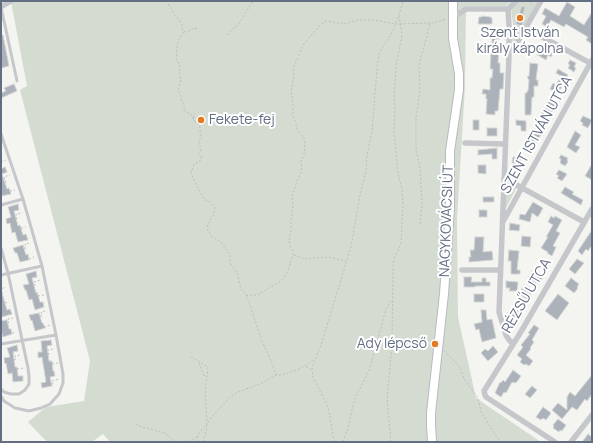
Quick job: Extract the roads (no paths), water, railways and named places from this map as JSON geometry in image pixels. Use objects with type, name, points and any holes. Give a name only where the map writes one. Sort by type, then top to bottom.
[{"type":"street","points":[[1,7],[11,1]]},
{"type":"street","name":"NAGYKOVÁCSI ÚT","points":[[432,442],[431,413],[443,305],[450,208],[450,151],[459,90],[459,74],[453,38],[453,1]]},
{"type":"street","points":[[453,18],[466,9],[508,9],[516,1]]},
{"type":"street","points":[[509,49],[514,48],[541,1]]},
{"type":"street","points":[[508,9],[509,49],[499,312],[506,335],[513,344]]},
{"type":"street","points":[[526,28],[591,62]]},
{"type":"street","name":"SZENT ISTVÁN UTCA","points":[[502,222],[591,62]]},
{"type":"street","points":[[465,143],[505,144]]},
{"type":"street","points":[[504,178],[584,222]]},
{"type":"street","name":"RÉZSŰ UTCA","points":[[555,442],[485,395],[484,391],[592,209]]},
{"type":"street","points":[[462,270],[500,270]]},
{"type":"street","points":[[571,442],[592,415]]},
{"type":"lane","points":[[1,7],[17,81]]},
{"type":"lane","points":[[1,134],[42,266],[59,348],[63,379],[59,394],[50,404],[41,408],[29,411],[15,408],[4,401],[1,396]]},
{"type":"lane","points":[[1,205],[22,199]]},
{"type":"lane","points":[[1,248],[11,286],[29,376],[29,384],[25,390],[18,394],[4,392],[1,389]]},
{"type":"lane","points":[[1,275],[42,266]]},
{"type":"lane","points":[[1,344],[56,335]]},
{"type":"place","name":"Szent István király kápolna","points":[[520,18]]},
{"type":"place","name":"Fekete-fej","points":[[201,120]]},
{"type":"place","name":"Ady lépcső","points":[[435,344]]}]
